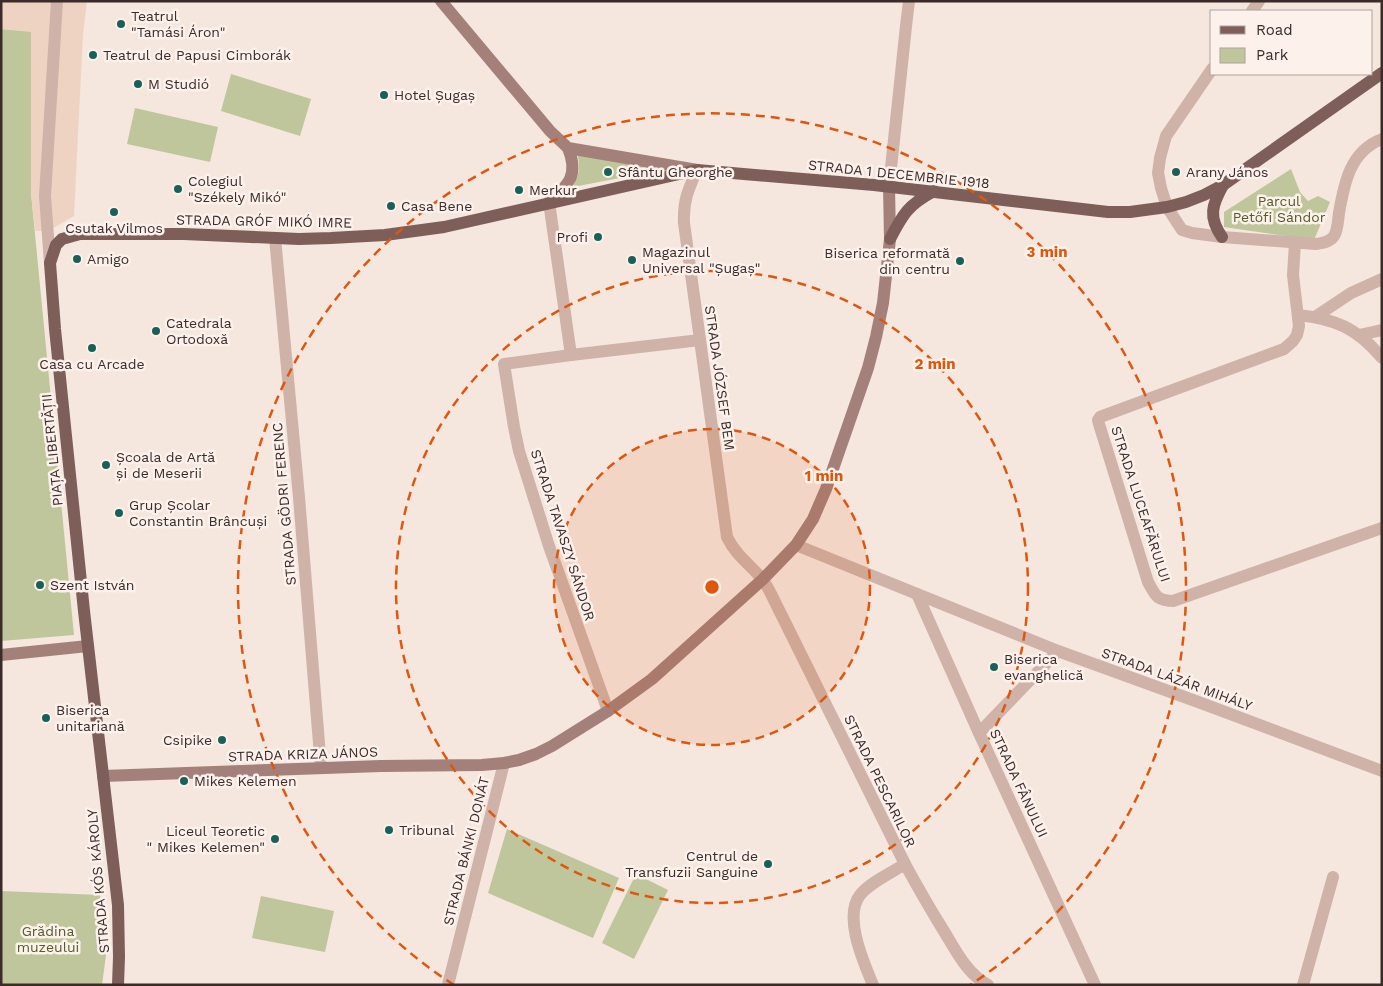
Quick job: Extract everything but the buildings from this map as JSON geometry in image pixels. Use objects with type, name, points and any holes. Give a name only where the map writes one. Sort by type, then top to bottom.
[{"type":"main road","name":"STRADA 1 DECEMBRIE 1918","points":[[697,170],[934,191],[1108,212],[1139,211],[1167,207],[1195,198],[1223,185],[1382,73]]},
{"type":"main road","points":[[1361,88],[1382,84]]},
{"type":"main road","name":"STRADA GRÓF MIKÓ IMRE","points":[[50,263],[56,245],[62,240],[80,234],[184,234],[275,238],[372,236],[444,227],[697,170]]},
{"type":"main road","points":[[1222,237],[1213,220],[1213,210],[1215,200],[1223,185]]},
{"type":"main road","points":[[890,239],[908,209],[918,200],[934,191]]},
{"type":"main road","name":"PIAȚA LIBERTĂȚII","points":[[50,263],[57,347],[103,776]]},
{"type":"main road","name":"STRADA KÓS KÁROLY","points":[[103,776],[118,905],[118,985]]},
{"type":"street","name":"PIAȚA LIBERTĂȚII","points":[[50,263],[45,196],[57,1]]},
{"type":"street","points":[[441,1],[550,131],[568,148],[573,159],[571,176],[567,185],[549,202],[571,355],[700,340]]},
{"type":"street","points":[[889,187],[909,1]]},
{"type":"street","points":[[1210,71],[1166,136],[1160,158],[1158,173],[1161,188],[1167,207],[1182,230],[1222,237],[1316,244],[1327,242],[1334,236],[1349,171],[1358,156],[1368,147],[1382,139]]},
{"type":"street","name":"STRADA 1 DECEMBRIE 1918","points":[[568,148],[697,170]]},
{"type":"street","name":"STRADA JÓZSEF BEM","points":[[697,170],[685,200],[684,210],[727,537],[740,557],[762,580]]},
{"type":"street","name":"STRADA BÁNKI DONÁT","points":[[448,985],[504,763],[536,754],[571,734],[608,711],[652,678],[762,580],[796,545],[814,520],[868,368],[876,337],[883,303],[890,239],[889,187]]},
{"type":"street","name":"STRADA GÖDRI FERENC","points":[[275,238],[299,497],[321,768]]},
{"type":"street","name":"STRADA LUCEAFĂRULUI","points":[[1295,242],[1293,276],[1299,326],[1293,341],[1284,349],[1100,417],[1098,420],[1099,424],[1148,582],[1154,594],[1161,600],[1173,601],[1382,528]]},
{"type":"street","points":[[1315,317],[1351,293],[1382,279]]},
{"type":"street","points":[[1298,315],[1335,322],[1349,328],[1359,335],[1382,358]]},
{"type":"street","points":[[1359,335],[1382,330]]},
{"type":"street","name":"STRADA TAVASZY SÁNDOR","points":[[571,355],[504,364],[519,451],[549,546],[608,711]]},
{"type":"street","name":"STRADA LÁZÁR MIHÁLY","points":[[796,545],[1058,651],[1382,771]]},
{"type":"street","name":"STRADA PESCARILOR","points":[[762,580],[905,864],[959,956],[970,971],[988,985]]},
{"type":"street","name":"STRADA FÂNULUI","points":[[917,594],[1094,985]]},
{"type":"street","points":[[1,655],[88,646]]},
{"type":"street","points":[[979,733],[1058,651]]},
{"type":"street","name":"STRADA KRIZA JÁNOS","points":[[103,776],[504,763]]},
{"type":"street","points":[[873,985],[859,948],[853,923],[854,910],[859,896],[905,864]]},
{"type":"street","points":[[1304,985],[1333,877]]},
{"type":"green space","points":[[1,29],[31,31],[31,193],[74,635],[1,641]]},
{"type":"green space","points":[[231,74],[311,99],[300,136],[221,111]]},
{"type":"green space","points":[[135,108],[218,127],[210,162],[127,144]]},
{"type":"green space","points":[[577,154],[667,169],[573,187],[579,171]]},
{"type":"green space","name":"Parcul Petőfi Sándor","points":[[1291,169],[1300,192],[1308,201],[1318,196],[1330,202],[1314,240],[1224,227],[1224,212]]},
{"type":"green space","points":[[507,829],[619,878],[593,938],[488,893]]},
{"type":"green space","points":[[636,874],[668,890],[634,959],[602,943]]},
{"type":"green space","name":"Grădina muzeului","points":[[1,891],[100,895],[106,955],[102,985],[1,985]]},
{"type":"green space","points":[[261,896],[334,911],[325,952],[252,938]]},
{"type":"shaded area","points":[[1,1],[87,1],[83,34],[74,216],[48,231],[35,231],[31,193],[31,32],[1,29]]},
{"type":"place","name":"Teatrul \"Tamási Áron\"","points":[[121,24]]},
{"type":"place","name":"Teatrul de Papusi Cimborák","points":[[93,55]]},
{"type":"place","name":"M Studió","points":[[138,84]]},
{"type":"place","name":"Hotel Șugaș","points":[[384,95]]},
{"type":"place","name":"Sfântu Gheorghe","points":[[608,172]]},
{"type":"place","name":"Arany János","points":[[1176,172]]},
{"type":"place","name":"Colegiul \"Székely Mikó\"","points":[[178,189]]},
{"type":"place","name":"Merkur","points":[[519,190]]},
{"type":"place","name":"Casa Bene","points":[[391,206]]},
{"type":"place","name":"Csutak Vilmos","points":[[114,212]]},
{"type":"place","name":"Profi","points":[[598,237]]},
{"type":"place","name":"Amigo","points":[[77,259]]},
{"type":"place","name":"Magazinul Universal \"Șugaș\"","points":[[632,260]]},
{"type":"place","name":"Biserica reformată din centru","points":[[960,261]]},
{"type":"place","name":"Catedrala Ortodoxă","points":[[156,331]]},
{"type":"place","name":"Casa cu Arcade","points":[[92,348]]},
{"type":"place","name":"Școala de Artă și de Meserii","points":[[106,465]]},
{"type":"place","name":"Grup Școlar Constantin Brâncuși","points":[[119,513]]},
{"type":"place","name":"Szent István","points":[[40,585]]},
{"type":"place","name":"Biserica evanghelică","points":[[994,667]]},
{"type":"place","name":"Biserica unitariană","points":[[46,718]]},
{"type":"place","name":"Csipike","points":[[222,740]]},
{"type":"place","name":"Mikes Kelemen","points":[[184,781]]},
{"type":"place","name":"Tribunal","points":[[389,830]]},
{"type":"place","name":"Liceul Teoretic \" Mikes Kelemen\"","points":[[275,839]]},
{"type":"place","name":"Centrul de Transfuzii Sanguine","points":[[768,864]]}]
